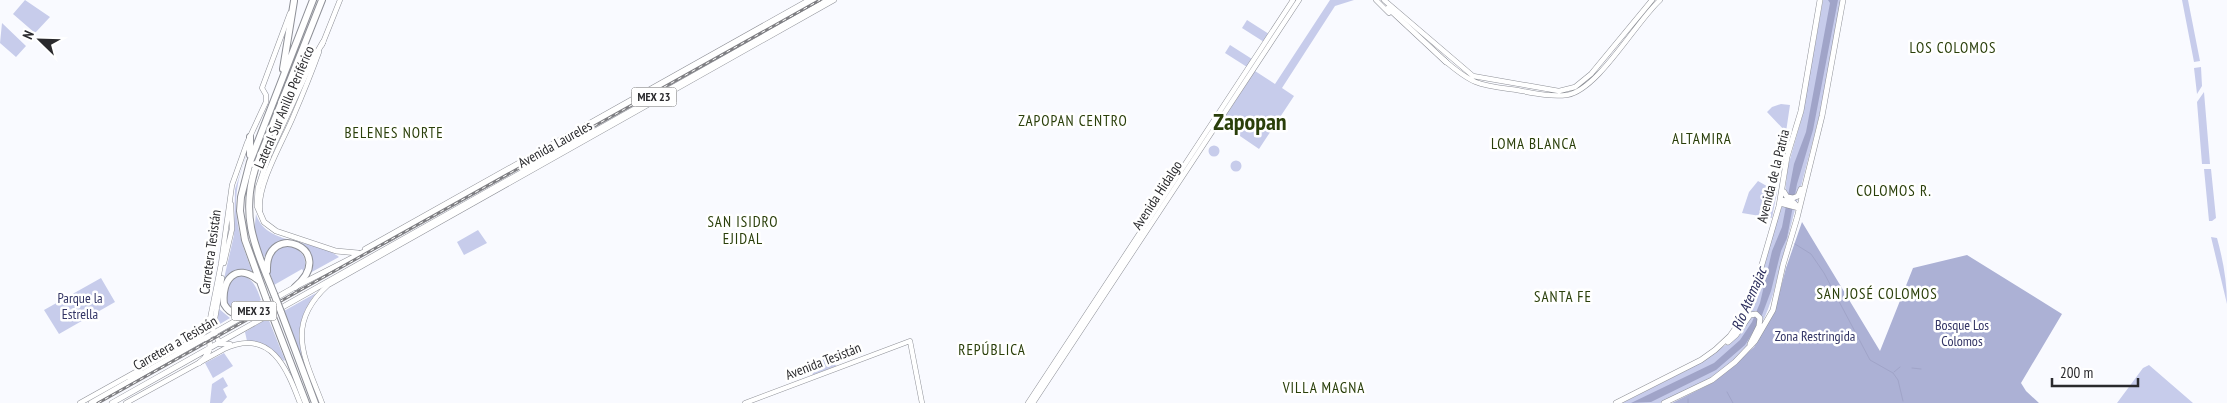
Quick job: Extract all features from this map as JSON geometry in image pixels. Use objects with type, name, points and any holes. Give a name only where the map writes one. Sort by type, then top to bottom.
[{"type":"highway","points":[[274,102],[287,50],[295,0]]},
{"type":"highway","points":[[306,403],[259,281],[245,240],[240,212],[244,178],[313,0]]},
{"type":"highway","points":[[315,403],[249,223],[248,196],[255,169],[322,0]]},
{"type":"highway","points":[[289,84],[327,0]]},
{"type":"highway","points":[[250,136],[250,162]]},
{"type":"highway","points":[[268,278],[267,264],[272,251],[284,243],[296,244],[304,250],[310,262],[307,275],[295,288]]},
{"type":"highway","points":[[252,312],[239,315],[227,310],[223,301],[226,285],[232,275],[240,272],[250,274],[259,281]]},
{"type":"main road","name":"Carretera Tesistán","points":[[80,403],[204,334],[210,324],[221,269],[230,196],[235,174],[266,100],[262,88],[295,0]]},
{"type":"main road","name":"Lateral Sur Anillo Periférico","points":[[323,42],[340,0]]},
{"type":"main road","name":"Avenida Laureles","points":[[322,403],[303,354],[301,338],[312,301],[328,285],[479,192],[809,0]]},
{"type":"main road","name":"Avenida Laureles","points":[[479,192],[816,0]]},
{"type":"main road","name":"Avenida Laureles","points":[[295,288],[468,196],[554,154],[828,0]]},
{"type":"main road","name":"Avenida Laureles","points":[[346,261],[468,196],[564,152],[834,0]]},
{"type":"main road","name":"Avenida Hidalgo","points":[[1028,403],[1293,0]]},
{"type":"main road","name":"Avenida Hidalgo","points":[[1033,403],[1299,0]]},
{"type":"main road","points":[[1376,0],[1465,78],[1483,85],[1557,96],[1575,93],[1593,80],[1660,0]]},
{"type":"main road","points":[[1384,0],[1473,76],[1559,91],[1575,87],[1592,74],[1652,0]]},
{"type":"main road","name":"Avenida de la Patria","points":[[1616,403],[1701,360],[1719,347],[1737,328],[1752,302],[1765,250],[1782,202],[1785,170],[1801,111],[1820,0]]},
{"type":"main road","points":[[1664,403],[1712,380],[1747,352],[1773,310],[1822,116],[1843,0]]},
{"type":"main road","points":[[1388,8],[1446,62]]},
{"type":"main road","points":[[323,42],[281,126],[258,184],[257,206],[260,216],[266,224],[276,231],[336,251],[358,253]]},
{"type":"main road","points":[[554,154],[564,152]]},
{"type":"main road","points":[[1785,170],[1782,202],[1798,207]]},
{"type":"main road","points":[[1784,192],[1787,196],[1793,198],[1799,194],[1807,174]]},
{"type":"main road","points":[[230,196],[232,229],[214,334],[221,345],[257,345],[268,349],[283,363],[300,403]]},
{"type":"main road","name":"Avenida Laureles","points":[[282,310],[308,292],[347,271],[468,196]]},
{"type":"main road","points":[[336,251],[346,261],[347,271]]},
{"type":"main road","points":[[308,292],[328,285]]},
{"type":"main road","name":"Carretera a Tesistán","points":[[91,403],[295,288]]},
{"type":"main road","name":"Carretera a Tesistán","points":[[112,403],[218,343],[282,310]]},
{"type":"main road","points":[[1719,347],[1736,335],[1750,315],[1756,314],[1760,318],[1760,322],[1747,352]]},
{"type":"main road","points":[[199,362],[205,357],[211,347],[208,338]]},
{"type":"main road","name":"Avenida Tesistán","points":[[745,403],[910,341],[922,403]]},
{"type":"main road","points":[[126,403],[228,347],[241,344]]},
{"type":"main road","points":[[176,356],[185,345]]},
{"type":"main road","points":[[129,376],[151,370]]},
{"type":"main road","points":[[119,403],[141,386]]},
{"type":"green space","points":[[25,0],[50,17],[35,33],[13,14]]},
{"type":"green space","points":[[1330,0],[1354,0],[1335,6],[1282,88],[1294,96],[1259,149],[1221,123],[1255,71],[1275,84]]},
{"type":"green space","points":[[1823,0],[1841,0],[1820,113],[1774,291],[1761,325],[1753,339],[1732,362],[1705,381],[1674,398],[1660,403],[1622,403],[1689,369],[1739,336],[1749,317],[1756,299],[1768,248],[1784,200],[1788,166],[1802,117]]},
{"type":"green space","points":[[2182,0],[2188,0],[2200,61],[2194,62]]},
{"type":"green space","points":[[1247,20],[1269,34],[1264,42],[1242,28]]},
{"type":"green space","points":[[2,23],[26,46],[16,57],[0,43]]},
{"type":"green space","points":[[1230,45],[1252,59],[1247,67],[1225,53]]},
{"type":"green space","points":[[2201,67],[2202,86],[2197,94],[2194,68]]},
{"type":"green space","points":[[2204,92],[2210,164],[2202,164],[2197,102]]},
{"type":"green space","points":[[1781,104],[1790,105],[1786,132],[1767,112],[1772,107]]},
{"type":"green space","points":[[1214,145],[1220,151],[1214,157],[1208,151]]},
{"type":"green space","points":[[248,150],[239,180],[236,207],[241,239],[252,271],[230,274],[223,283],[234,235],[235,189]]},
{"type":"green space","points":[[1236,160],[1242,166],[1236,172],[1230,166]]},
{"type":"green space","points":[[2204,169],[2211,169],[2216,218],[2212,221],[2209,221]]},
{"type":"green space","points":[[1758,181],[1777,192],[1772,218],[1742,213],[1749,192]]},
{"type":"green space","points":[[256,214],[261,225],[270,232],[293,241],[318,247],[339,257],[310,273],[311,258],[288,241],[272,246],[263,260],[254,233]]},
{"type":"green space","name":"Bosque Los Colomos","points":[[1802,222],[1880,351],[1913,268],[1967,255],[2062,314],[2021,383],[2026,391],[2039,403],[1672,403],[1712,383],[1754,347],[1774,313],[1786,268]]},
{"type":"green space","points":[[478,230],[487,243],[464,255],[457,242]]},
{"type":"green space","points":[[2211,237],[2217,238],[2223,262],[2227,304]]},
{"type":"green space","points":[[293,246],[304,257],[304,272],[302,269],[274,285],[269,271],[270,257],[280,247]]},
{"type":"green space","points":[[243,275],[252,282],[261,300],[240,312],[229,309],[226,292],[232,280]]},
{"type":"green space","name":"Parque la Estrella","points":[[101,278],[115,302],[59,334],[44,310]]},
{"type":"green space","points":[[316,293],[301,321],[299,335],[300,348],[308,374],[320,402],[318,403],[284,311]]},
{"type":"green space","points":[[218,308],[230,318],[215,327]]},
{"type":"green space","points":[[268,318],[284,361],[269,347],[247,341],[245,332]]},
{"type":"green space","points":[[224,353],[233,366],[213,378],[205,363]]},
{"type":"green space","points":[[823,357],[837,366],[812,375]]},
{"type":"green space","points":[[2149,365],[2193,403],[2117,403],[2143,368]]},
{"type":"green space","points":[[223,377],[228,386],[223,389],[227,397],[222,403],[210,403],[212,384]]},
{"type":"shaded area","points":[[1828,0],[1838,0],[1813,130],[1797,184],[1787,238],[1781,251],[1771,291],[1759,323],[1745,345],[1716,370],[1651,402],[1631,403],[1714,363],[1740,340],[1752,322],[1760,303],[1772,251],[1782,227],[1794,164],[1806,132],[1830,3]]},
{"type":"waterway","points":[[1795,244],[1811,254],[1824,273],[1870,360],[1893,373],[1898,380],[1903,401]]},
{"type":"waterway","points":[[1894,372],[1900,367]]},
{"type":"waterway","points":[[1912,368],[1921,369]]},
{"type":"waterway","points":[[1727,392],[1733,403]]},
{"type":"railway","points":[[98,403],[820,0]]},
{"type":"district","name":"LOS COLOMOS","points":[[1953,48]]},
{"type":"district","name":"ZAPOPAN CENTRO","points":[[1073,121]]},
{"type":"district","name":"Zapopan","points":[[1250,122]]},
{"type":"district","name":"BELENES NORTE","points":[[394,133]]},
{"type":"district","name":"ALTAMIRA","points":[[1702,139]]},
{"type":"district","name":"LOMA BLANCA","points":[[1534,144]]},
{"type":"district","name":"COLOMOS R.","points":[[1894,191]]},
{"type":"district","name":"SAN ISIDRO EJIDAL","points":[[743,230]]},
{"type":"district","name":"SAN JOSÉ COLOMOS","points":[[1877,294]]},
{"type":"district","name":"SANTA FE","points":[[1563,297]]},
{"type":"district","name":"REPÚBLICA","points":[[992,350]]},
{"type":"district","name":"VILLA MAGNA","points":[[1324,388]]},
{"type":"water label","name":"Río Atemajac","points":[[1749,299]]},
{"type":"park label","name":"Zona Restringida","points":[[1815,336]]}]
